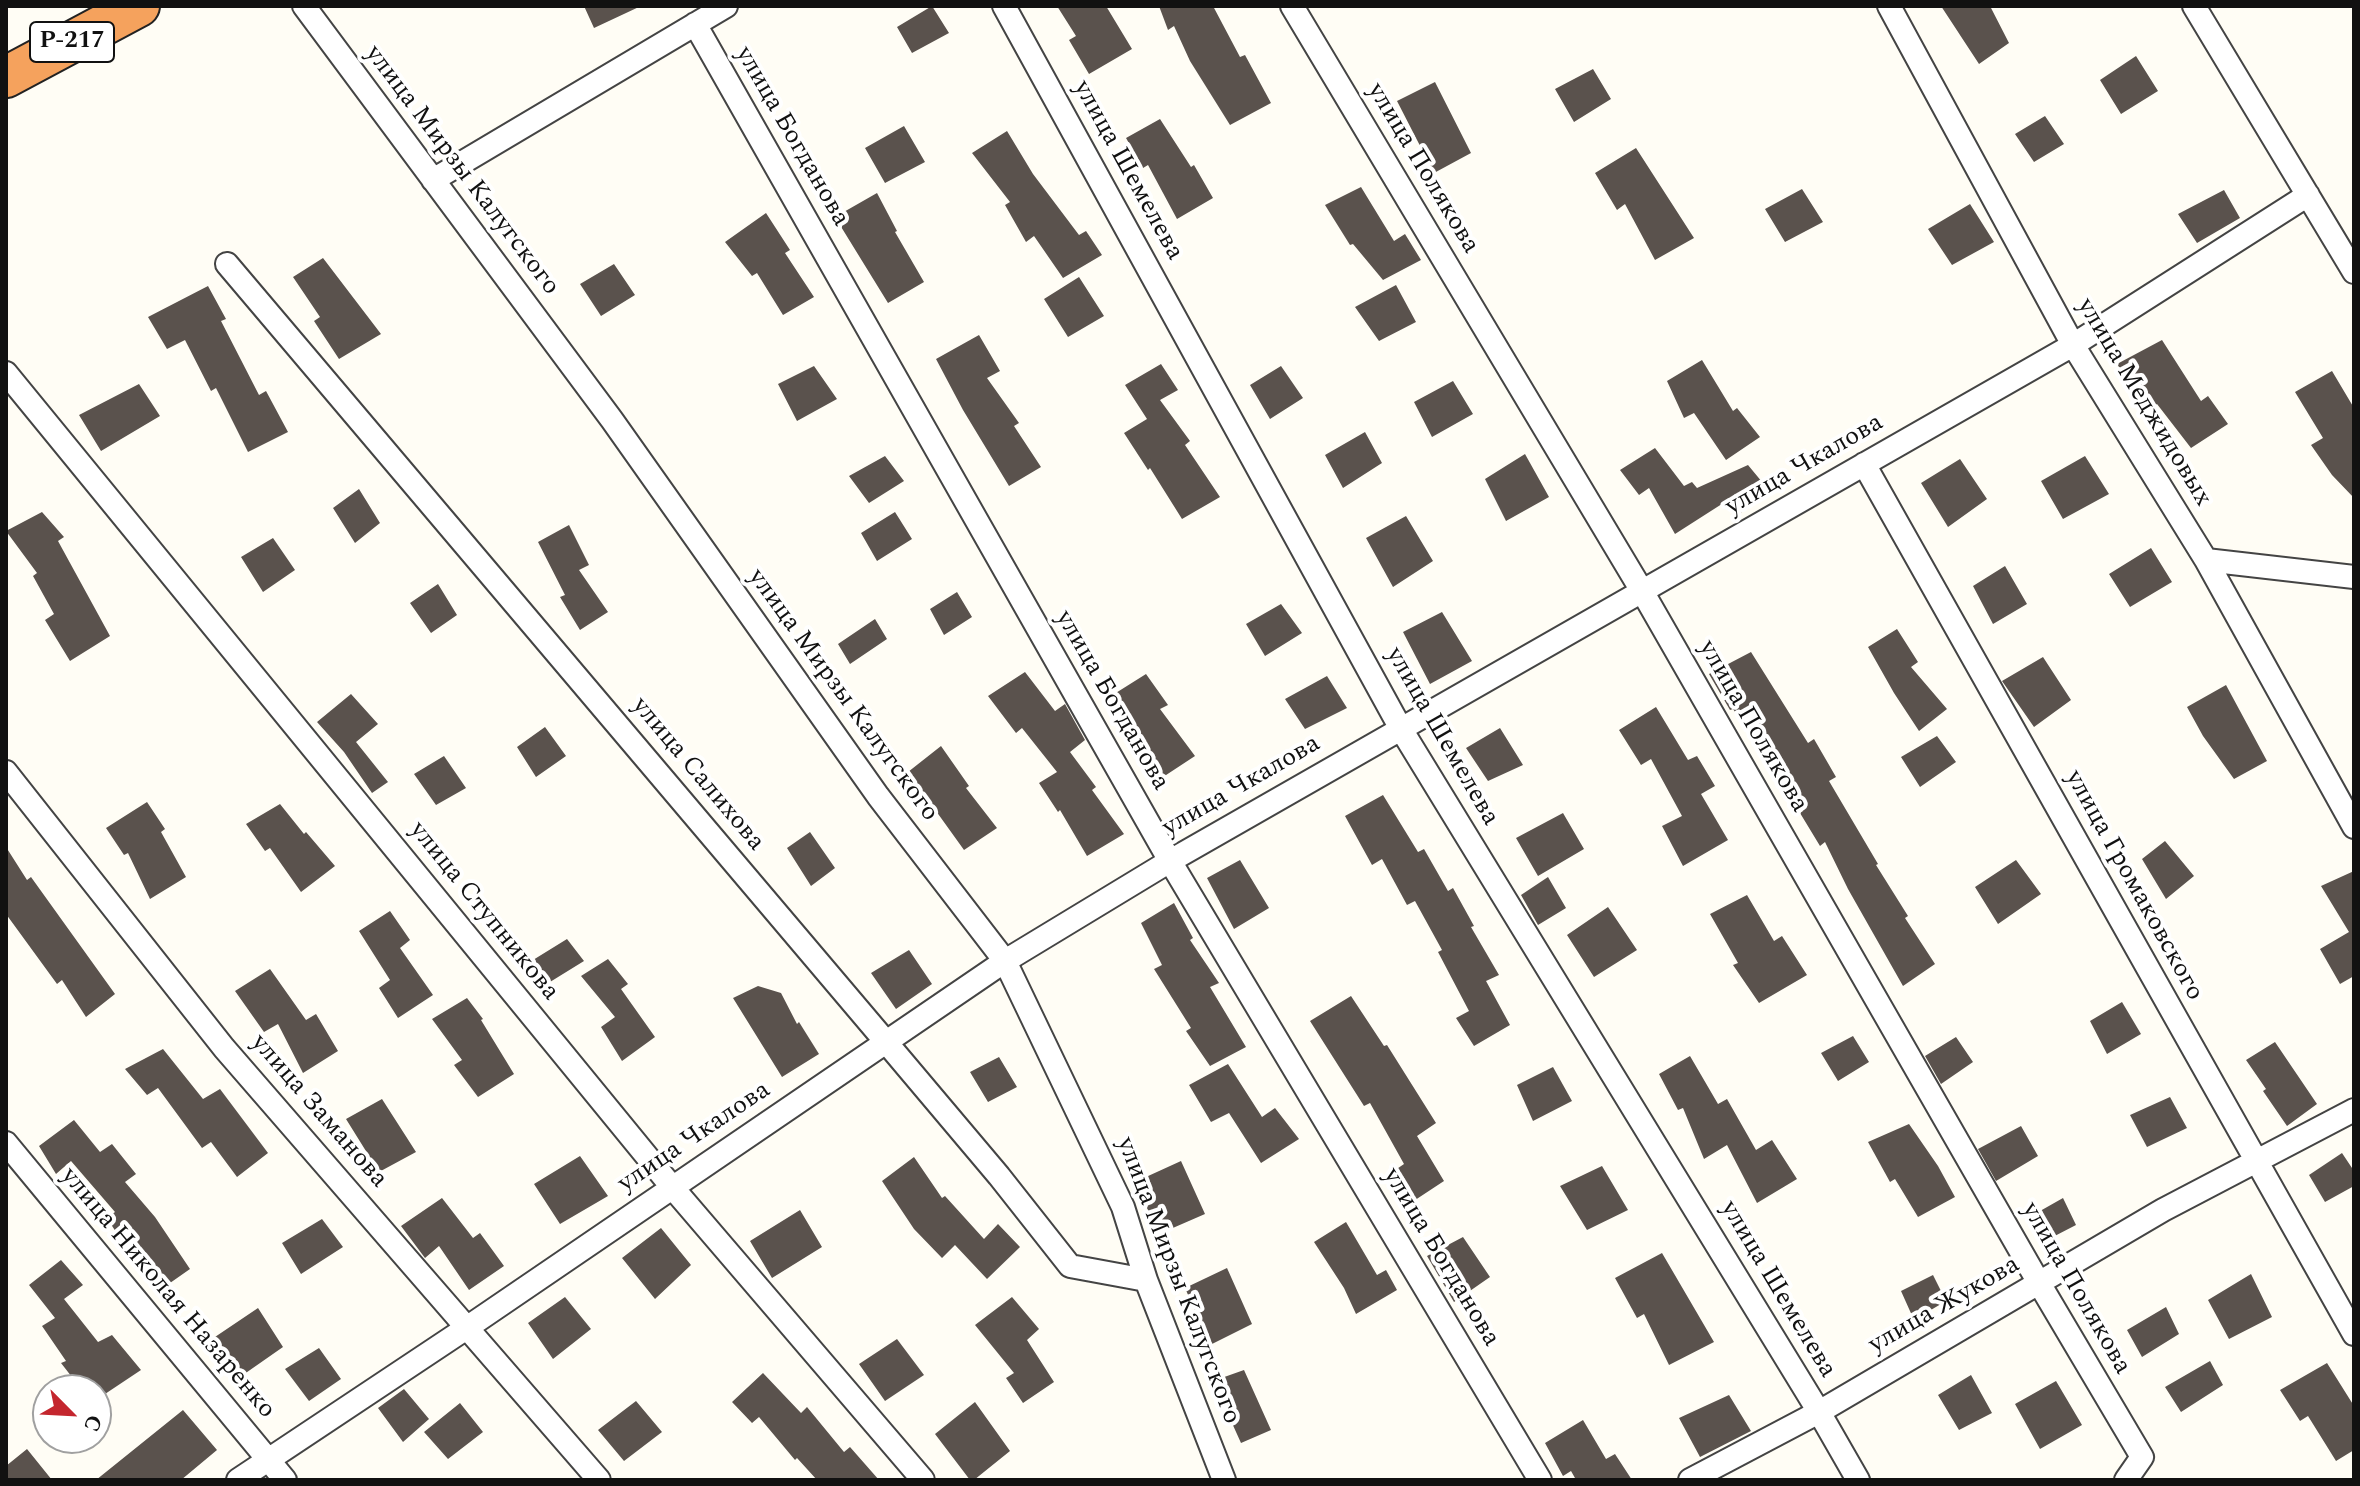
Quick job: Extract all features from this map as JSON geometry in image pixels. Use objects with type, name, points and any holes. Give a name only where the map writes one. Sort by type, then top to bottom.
[{"type":"highway","name":"Р-217","points":[[6,77],[139,6]]},
{"type":"street","name":"улица Мирзы Калугского","points":[[304,6],[612,420],[878,796],[1005,961],[1123,1207],[1146,1280],[1224,1480]]},
{"type":"street","points":[[433,180],[726,6]]},
{"type":"street","name":"улица Шемелева","points":[[1004,6],[1401,729],[1858,1480]]},
{"type":"street","name":"улица Полякова","points":[[1292,6],[1642,591],[2142,1457],[2126,1480]]},
{"type":"street","name":"улица Меджидовых","points":[[1889,6],[2073,345],[2206,560],[2354,827]]},
{"type":"street","points":[[2194,6],[2354,272]]},
{"type":"street","name":"улица Богданова","points":[[695,24],[1170,861],[1540,1480]]},
{"type":"street","name":"улица Чкалова","points":[[238,1480],[1005,961],[1170,861],[2073,345],[2308,195]]},
{"type":"street","name":"улица Салихова","points":[[227,264],[999,1176],[1070,1266],[1146,1280]]},
{"type":"street","name":"улица Ступникова","points":[[6,373],[672,1187],[923,1480]]},
{"type":"street","name":"улица Громаковского","points":[[1864,464],[2354,1334]]},
{"type":"street","points":[[2206,560],[2354,577]]},
{"type":"street","name":"улица Заманова","points":[[6,772],[224,1048],[599,1480]]},
{"type":"street","name":"улица Жукова","points":[[1690,1480],[1819,1412],[2163,1210],[2354,1110]]},
{"type":"street","name":"улица Николая Назаренко","points":[[6,1143],[285,1480]]},
{"type":"building","points":[[584,6],[641,6],[594,28]]},
{"type":"building","points":[[932,6],[949,33],[912,53],[897,27]]},
{"type":"building","points":[[1057,6],[1106,6],[1132,49],[1089,74],[1069,40],[1076,36]]},
{"type":"building","points":[[1159,6],[1213,6],[1240,57],[1245,55],[1271,103],[1230,125],[1190,61],[1174,26],[1168,30]]},
{"type":"building","points":[[1941,6],[1990,6],[2009,43],[1979,64]]},
{"type":"building","points":[[2136,56],[2158,91],[2121,114],[2100,80]]},
{"type":"building","points":[[1593,69],[1611,99],[1574,122],[1555,89]]},
{"type":"building","points":[[1435,82],[1471,153],[1434,173],[1397,101]]},
{"type":"building","points":[[2045,116],[2064,144],[2034,162],[2015,134]]},
{"type":"building","points":[[1160,119],[1191,167],[1194,165],[1213,198],[1177,219],[1148,165],[1143,168],[1126,138]]},
{"type":"building","points":[[904,126],[925,162],[885,183],[865,148]]},
{"type":"building","points":[[1007,131],[1033,174],[1079,235],[1086,231],[1102,255],[1063,278],[1034,236],[1026,242],[1005,205],[1010,202],[972,153]]},
{"type":"building","points":[[1636,148],[1694,238],[1655,260],[1625,204],[1617,210],[1595,173]]},
{"type":"building","points":[[1361,187],[1394,241],[1405,234],[1421,260],[1383,280],[1353,244],[1350,245],[1325,205]]},
{"type":"building","points":[[1802,189],[1823,222],[1785,242],[1765,209]]},
{"type":"building","points":[[2224,190],[2240,218],[2197,243],[2178,214]]},
{"type":"building","points":[[877,193],[924,282],[888,303],[835,217]]},
{"type":"building","points":[[1970,204],[1994,242],[1952,265],[1928,229]]},
{"type":"building","points":[[766,213],[790,250],[785,253],[814,297],[783,315],[757,273],[752,276],[725,242]]},
{"type":"building","points":[[323,258],[381,334],[339,359],[314,321],[320,317],[293,277]]},
{"type":"building","points":[[614,264],[635,295],[601,316],[580,284]]},
{"type":"building","points":[[1079,277],[1104,316],[1068,337],[1044,299]]},
{"type":"building","points":[[1396,285],[1416,322],[1379,341],[1355,307]]},
{"type":"building","points":[[208,286],[226,319],[221,321],[259,395],[266,391],[288,432],[248,452],[216,388],[211,391],[185,340],[167,349],[148,317]]},
{"type":"building","points":[[979,335],[1000,371],[987,378],[1019,423],[1014,426],[1041,467],[1009,486],[936,359]]},
{"type":"building","points":[[2162,340],[2201,401],[2208,396],[2228,424],[2191,448],[2157,404],[2147,411],[2117,364]]},
{"type":"building","points":[[1702,360],[1733,411],[1737,408],[1760,437],[1726,460],[1694,413],[1684,418],[1667,381]]},
{"type":"building","points":[[1161,364],[1178,390],[1160,400],[1190,441],[1185,445],[1220,497],[1182,519],[1124,433],[1147,419],[1125,385]]},
{"type":"building","points":[[814,366],[837,399],[797,421],[778,384]]},
{"type":"building","points":[[1281,366],[1303,398],[1270,419],[1250,385]]},
{"type":"building","points":[[2332,371],[2354,408],[2354,498],[2332,475],[2311,445],[2323,438],[2295,392]]},
{"type":"building","points":[[1453,381],[1473,414],[1432,437],[1414,402]]},
{"type":"building","points":[[139,384],[160,416],[101,451],[79,415]]},
{"type":"building","points":[[1365,432],[1382,463],[1343,488],[1325,455]]},
{"type":"building","points":[[1655,448],[1684,486],[1692,482],[1697,488],[1748,465],[1772,494],[1735,516],[1725,502],[1675,534],[1649,488],[1639,495],[1620,470]]},
{"type":"building","points":[[1525,454],[1549,497],[1506,521],[1485,479]]},
{"type":"building","points":[[885,456],[904,481],[869,503],[849,476]]},
{"type":"building","points":[[2085,456],[2109,494],[2063,519],[2041,481]]},
{"type":"building","points":[[1960,459],[1987,499],[1948,527],[1921,483]]},
{"type":"building","points":[[359,489],[380,523],[355,543],[333,508]]},
{"type":"building","points":[[42,512],[64,537],[58,541],[110,636],[70,661],[45,620],[54,614],[33,576],[37,573],[6,531]]},
{"type":"building","points":[[895,512],[912,539],[877,561],[861,533]]},
{"type":"building","points":[[1406,516],[1433,561],[1393,587],[1366,538]]},
{"type":"building","points":[[569,525],[589,565],[579,570],[608,612],[580,630],[560,597],[565,595],[538,542]]},
{"type":"building","points":[[273,538],[295,570],[263,592],[241,557]]},
{"type":"building","points":[[2151,548],[2172,582],[2130,607],[2109,574]]},
{"type":"building","points":[[2005,566],[2027,604],[1993,624],[1973,586]]},
{"type":"building","points":[[438,584],[457,615],[431,633],[410,603]]},
{"type":"building","points":[[957,592],[972,617],[944,635],[930,609]]},
{"type":"building","points":[[1281,604],[1302,633],[1265,656],[1246,624]]},
{"type":"building","points":[[1442,612],[1472,661],[1430,684],[1403,632]]},
{"type":"building","points":[[875,619],[887,639],[850,664],[838,644]]},
{"type":"building","points":[[1897,629],[1918,662],[1911,667],[1947,709],[1919,731],[1868,647]]},
{"type":"building","points":[[1751,652],[1808,743],[1814,739],[1836,777],[1829,781],[1908,916],[1905,918],[1935,964],[1903,986],[1825,842],[1820,846],[1800,813],[1803,811],[1769,751],[1764,754],[1733,709],[1730,710],[1709,674]]},
{"type":"building","points":[[2043,657],[2071,700],[2034,727],[2002,681]]},
{"type":"building","points":[[1025,672],[1055,711],[1065,704],[1085,740],[1070,752],[1096,787],[1092,790],[1124,834],[1087,856],[1060,810],[1058,812],[1039,783],[1057,772],[1022,728],[1016,733],[988,696]]},
{"type":"building","points":[[1146,674],[1168,705],[1160,709],[1195,756],[1160,779],[1137,745],[1111,696]]},
{"type":"building","points":[[1327,676],[1347,708],[1305,729],[1285,699]]},
{"type":"building","points":[[2226,685],[2267,761],[2234,779],[2203,736],[2187,707]]},
{"type":"building","points":[[351,694],[378,724],[356,742],[388,782],[372,793],[344,752],[317,722]]},
{"type":"building","points":[[1656,707],[1688,760],[1697,756],[1715,786],[1701,794],[1728,840],[1683,866],[1662,826],[1682,816],[1651,759],[1641,765],[1619,730]]},
{"type":"building","points":[[545,727],[566,756],[536,777],[517,747]]},
{"type":"building","points":[[1500,728],[1523,765],[1488,781],[1466,748]]},
{"type":"building","points":[[1937,736],[1956,762],[1920,787],[1901,757]]},
{"type":"building","points":[[941,746],[969,786],[966,788],[997,828],[964,850],[908,772]]},
{"type":"building","points":[[444,756],[466,788],[436,805],[414,774]]},
{"type":"building","points":[[1383,795],[1418,852],[1424,849],[1448,891],[1453,888],[1499,975],[1486,981],[1510,1025],[1474,1046],[1456,1018],[1469,1011],[1438,952],[1442,950],[1415,901],[1407,905],[1382,859],[1372,865],[1345,816]]},
{"type":"building","points":[[147,802],[165,829],[161,832],[186,877],[150,899],[128,853],[124,855],[106,828]]},
{"type":"building","points":[[280,804],[335,866],[301,892],[270,848],[265,851],[246,824]]},
{"type":"building","points":[[1563,813],[1584,849],[1538,876],[1516,838]]},
{"type":"building","points":[[810,832],[835,868],[811,886],[787,848]]},
{"type":"building","points":[[2165,841],[2194,876],[2166,899],[2142,859]]},
{"type":"building","points":[[6,847],[27,880],[31,877],[115,994],[86,1017],[62,980],[57,984],[6,914]]},
{"type":"building","points":[[1240,860],[1269,908],[1234,929],[1207,878]]},
{"type":"building","points":[[2016,860],[2041,894],[1998,924],[1975,887]]},
{"type":"building","points":[[2354,871],[2354,976],[2340,984],[2320,949],[2349,932],[2321,886]]},
{"type":"building","points":[[1548,877],[1566,908],[1538,925],[1521,895]]},
{"type":"building","points":[[1747,895],[1774,941],[1782,936],[1807,975],[1759,1003],[1733,965],[1738,963],[1710,914]]},
{"type":"building","points":[[1174,903],[1193,938],[1190,940],[1219,983],[1210,987],[1246,1047],[1210,1066],[1186,1031],[1191,1028],[1154,969],[1162,965],[1141,923]]},
{"type":"building","points":[[1608,907],[1637,950],[1594,977],[1567,935]]},
{"type":"building","points":[[390,911],[410,940],[400,948],[433,995],[398,1018],[379,988],[390,980],[359,931]]},
{"type":"building","points":[[567,939],[584,961],[550,982],[533,960]]},
{"type":"building","points":[[909,950],[932,984],[896,1009],[871,973]]},
{"type":"building","points":[[608,959],[628,984],[621,989],[655,1037],[622,1061],[601,1027],[615,1017],[581,976]]},
{"type":"building","points":[[270,969],[306,1020],[316,1014],[338,1051],[303,1073],[278,1024],[264,1032],[235,991]]},
{"type":"building","points":[[758,986],[781,993],[797,1024],[799,1022],[819,1054],[782,1077],[733,998]]},
{"type":"building","points":[[1351,996],[1384,1046],[1387,1045],[1436,1123],[1417,1136],[1444,1181],[1403,1208],[1388,1175],[1404,1164],[1370,1103],[1364,1106],[1310,1021]]},
{"type":"building","points":[[467,998],[483,1019],[514,1074],[478,1097],[454,1065],[462,1060],[432,1019]]},
{"type":"building","points":[[2122,1002],[2141,1034],[2107,1054],[2090,1021]]},
{"type":"building","points":[[1853,1036],[1869,1062],[1838,1081],[1821,1053]]},
{"type":"building","points":[[1956,1037],[1973,1062],[1941,1084],[1925,1056]]},
{"type":"building","points":[[2275,1042],[2317,1104],[2287,1126],[2246,1060]]},
{"type":"building","points":[[163,1049],[203,1099],[220,1089],[268,1153],[237,1177],[211,1142],[202,1148],[158,1088],[147,1095],[125,1069]]},
{"type":"building","points":[[1690,1056],[1718,1104],[1727,1099],[1756,1150],[1772,1140],[1797,1179],[1757,1203],[1727,1145],[1704,1159],[1683,1108],[1678,1110],[1659,1074]]},
{"type":"building","points":[[999,1057],[1017,1087],[988,1102],[970,1072]]},
{"type":"building","points":[[1228,1064],[1262,1117],[1275,1108],[1299,1139],[1261,1163],[1229,1113],[1211,1122],[1189,1085]]},
{"type":"building","points":[[1553,1067],[1572,1101],[1533,1121],[1517,1085]]},
{"type":"building","points":[[2170,1097],[2187,1128],[2147,1147],[2130,1115]]},
{"type":"building","points":[[382,1099],[416,1152],[379,1172],[346,1119]]},
{"type":"building","points":[[74,1120],[100,1152],[112,1144],[136,1174],[125,1182],[155,1217],[190,1269],[160,1290],[130,1254],[107,1218],[115,1212],[71,1161],[56,1174],[39,1146]]},
{"type":"building","points":[[1909,1124],[1955,1197],[1918,1217],[1895,1179],[1890,1182],[1868,1142]]},
{"type":"building","points":[[2021,1126],[2038,1156],[1996,1181],[1978,1149]]},
{"type":"building","points":[[2342,1153],[2354,1171],[2354,1186],[2325,1202],[2309,1175]]},
{"type":"building","points":[[580,1156],[608,1196],[560,1224],[534,1184]]},
{"type":"building","points":[[914,1157],[942,1198],[945,1196],[984,1239],[998,1224],[1020,1247],[987,1279],[955,1245],[942,1258],[914,1229],[882,1181]]},
{"type":"building","points":[[1181,1161],[1205,1214],[1159,1234],[1135,1182]]},
{"type":"building","points":[[1602,1166],[1628,1210],[1587,1230],[1560,1186]]},
{"type":"building","points":[[442,1198],[473,1238],[480,1233],[504,1266],[469,1290],[439,1246],[425,1258],[401,1226]]},
{"type":"building","points":[[2063,1198],[2076,1225],[2045,1241],[2033,1215]]},
{"type":"building","points":[[800,1210],[822,1247],[772,1278],[750,1241]]},
{"type":"building","points":[[322,1219],[343,1247],[301,1274],[282,1243]]},
{"type":"building","points":[[1346,1222],[1377,1275],[1386,1270],[1397,1290],[1356,1314],[1344,1288],[1314,1242]]},
{"type":"building","points":[[661,1228],[691,1265],[655,1299],[622,1258]]},
{"type":"building","points":[[1463,1237],[1490,1277],[1454,1302],[1427,1256]]},
{"type":"building","points":[[1662,1253],[1714,1342],[1669,1365],[1644,1314],[1637,1318],[1615,1278]]},
{"type":"building","points":[[61,1260],[83,1285],[64,1299],[98,1342],[112,1335],[141,1370],[112,1389],[112,1374],[70,1374],[61,1363],[66,1361],[42,1326],[55,1318],[29,1285]]},
{"type":"building","points":[[1227,1268],[1252,1324],[1210,1345],[1185,1288]]},
{"type":"building","points":[[2251,1274],[2272,1317],[2229,1339],[2208,1300]]},
{"type":"building","points":[[1933,1275],[1946,1301],[1914,1320],[1901,1291]]},
{"type":"building","points":[[565,1297],[591,1329],[553,1359],[528,1323]]},
{"type":"building","points":[[1012,1297],[1039,1329],[1027,1340],[1054,1382],[1023,1403],[1006,1378],[1014,1373],[975,1325]]},
{"type":"building","points":[[2166,1307],[2179,1334],[2142,1357],[2127,1330]]},
{"type":"building","points":[[258,1308],[283,1347],[240,1377],[212,1339]]},
{"type":"building","points":[[897,1339],[924,1375],[885,1401],[859,1364]]},
{"type":"building","points":[[319,1348],[341,1379],[309,1401],[285,1369]]},
{"type":"building","points":[[2210,1361],[2223,1385],[2181,1412],[2165,1387]]},
{"type":"building","points":[[2327,1363],[2354,1406],[2354,1450],[2336,1461],[2308,1416],[2300,1421],[2280,1390]]},
{"type":"building","points":[[1244,1370],[1271,1430],[1241,1443],[1213,1381]]},
{"type":"building","points":[[763,1373],[801,1413],[807,1407],[844,1452],[850,1447],[879,1480],[817,1480],[797,1458],[795,1460],[759,1417],[752,1423],[732,1402]]},
{"type":"building","points":[[1971,1375],[1992,1413],[1959,1430],[1938,1395]]},
{"type":"building","points":[[2056,1381],[2082,1425],[2040,1449],[2015,1404]]},
{"type":"building","points":[[404,1389],[429,1419],[403,1442],[378,1408]]},
{"type":"building","points":[[1729,1395],[1751,1431],[1700,1457],[1679,1418]]},
{"type":"building","points":[[636,1401],[662,1432],[624,1461],[598,1430]]},
{"type":"building","points":[[975,1402],[1010,1451],[970,1480],[935,1434]]},
{"type":"building","points":[[460,1403],[483,1432],[448,1459],[424,1432]]},
{"type":"building","points":[[183,1410],[217,1450],[181,1480],[96,1480]]},
{"type":"building","points":[[1583,1420],[1606,1459],[1615,1454],[1632,1480],[1572,1480],[1575,1478],[1571,1471],[1563,1476],[1545,1443]]},
{"type":"building","points":[[27,1449],[52,1480],[6,1480],[6,1466]]}]
